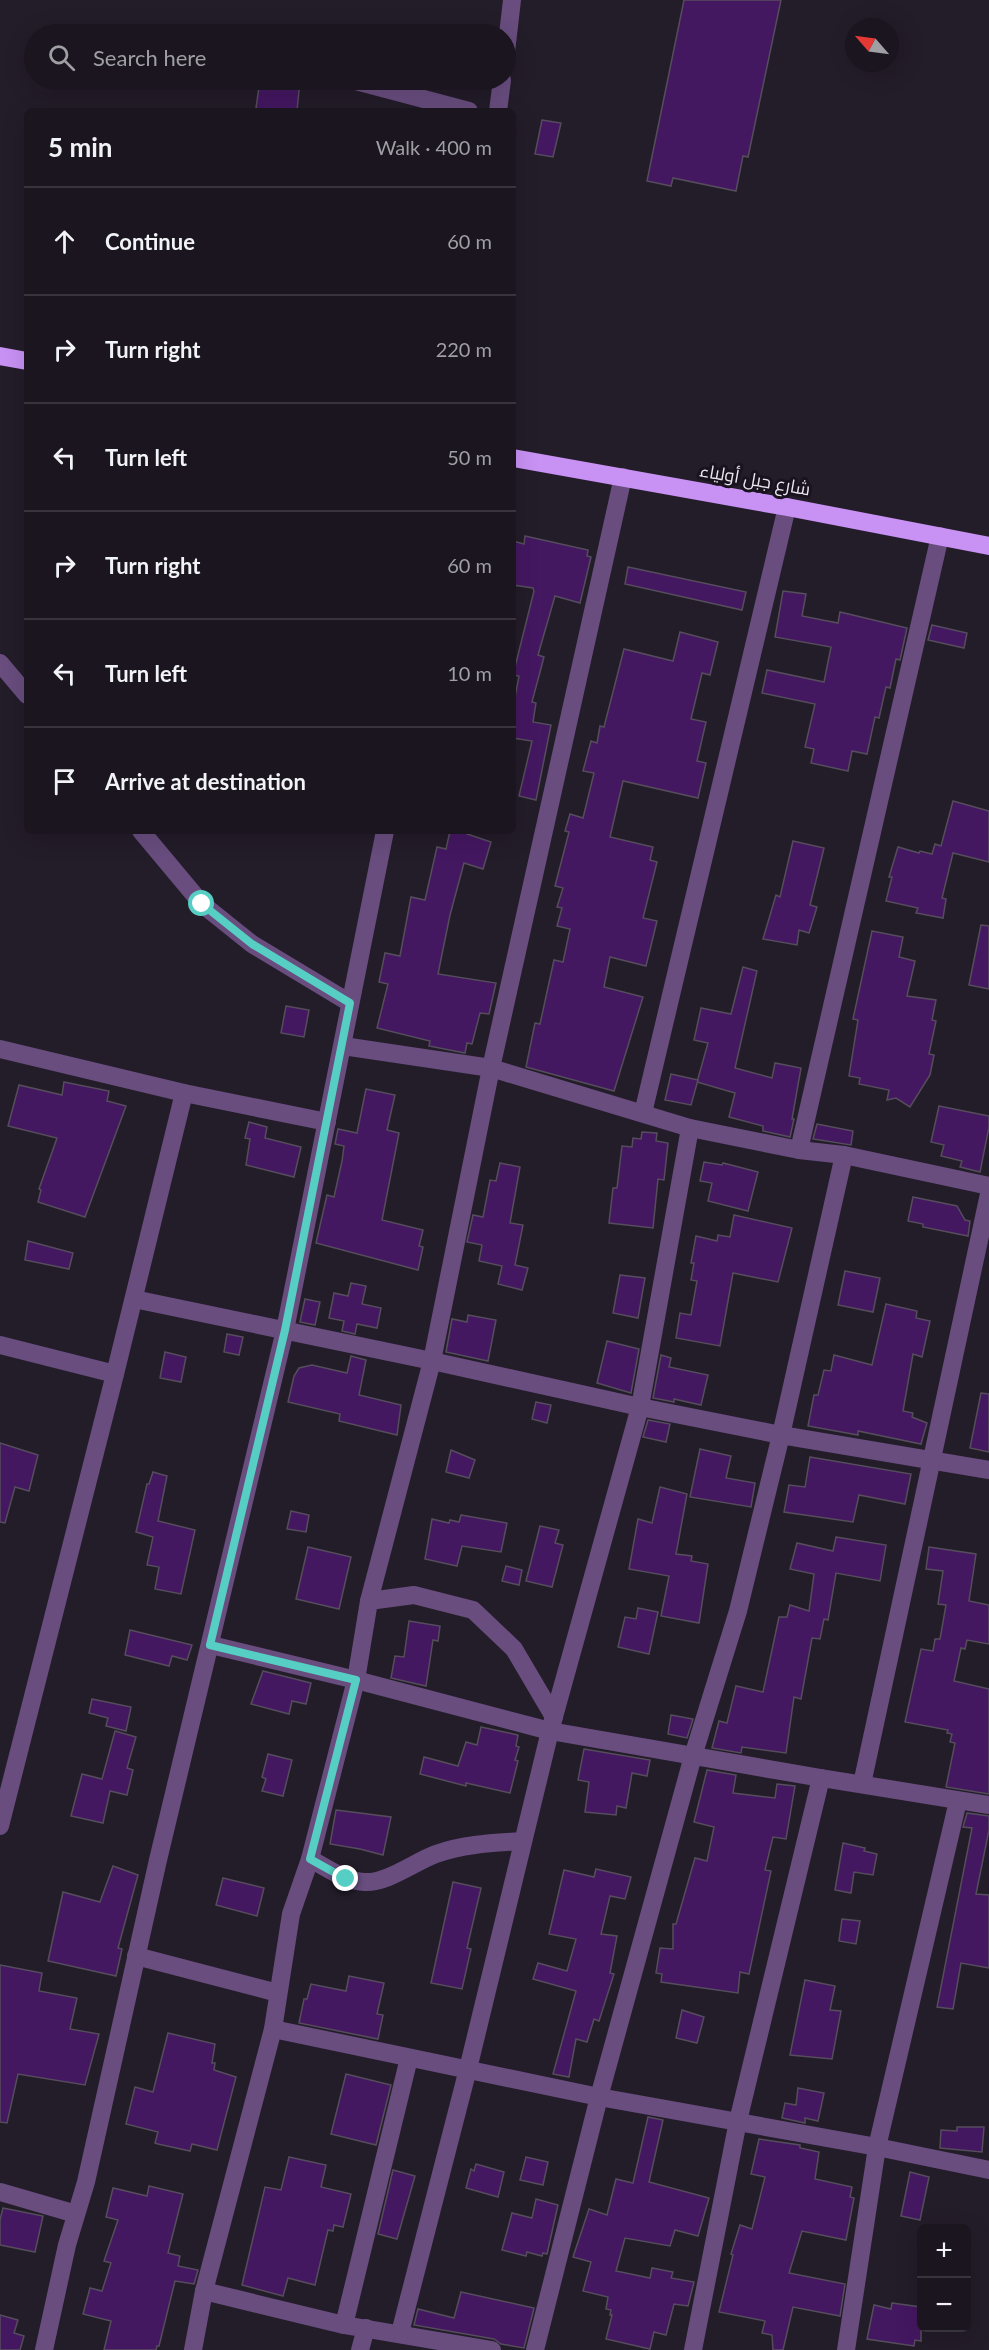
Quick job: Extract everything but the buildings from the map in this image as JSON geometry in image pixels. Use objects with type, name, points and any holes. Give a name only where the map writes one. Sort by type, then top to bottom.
[{"type":"highway","points":[[0,356],[24,360]]},
{"type":"highway","name":"شارع جبل أولياء","points":[[516,459],[989,546]]},
{"type":"street","points":[[509,24],[512,0]]},
{"type":"street","points":[[390,90],[458,108]]},
{"type":"street","points":[[498,108],[501,90]]},
{"type":"street","points":[[193,2350],[204,2291],[273,2028],[291,1914],[310,1859],[356,1680],[369,1601],[432,1361],[491,1068],[623,477]]},
{"type":"street","points":[[643,1113],[787,507]]},
{"type":"street","points":[[799,1150],[940,536]]},
{"type":"street","points":[[0,663],[24,691]]},
{"type":"street","points":[[144,834],[202,904],[252,944],[350,1003]]},
{"type":"street","points":[[44,2350],[76,2214],[86,2182],[136,1956],[285,1330],[384,834]]},
{"type":"street","points":[[343,1046],[491,1068],[690,1128],[799,1150],[844,1155],[989,1186]]},
{"type":"street","points":[[0,1049],[183,1093],[327,1122]]},
{"type":"street","points":[[0,1826],[6,1783],[115,1374],[183,1093]]},
{"type":"street","points":[[400,2333],[468,2069],[552,1724],[640,1407],[690,1128]]},
{"type":"street","points":[[535,2350],[599,2097],[693,1756],[738,1611],[781,1435],[844,1155]]},
{"type":"street","points":[[862,1784],[930,1459],[989,1194]]},
{"type":"street","points":[[134,1299],[640,1407],[781,1435],[989,1470]]},
{"type":"street","points":[[0,1345],[115,1374]]},
{"type":"street","points":[[369,1601],[414,1595],[473,1610],[514,1649],[552,1724]]},
{"type":"street","points":[[210,1645],[693,1756],[989,1805]]},
{"type":"street","points":[[693,2350],[738,2121],[821,1779]]},
{"type":"street","points":[[846,2350],[877,2147],[958,1801]]},
{"type":"street","points":[[310,1859],[346,1879],[367,1883],[398,1873],[434,1855],[462,1846],[523,1841]]},
{"type":"street","points":[[136,1956],[278,1993]]},
{"type":"street","points":[[273,2028],[599,2097],[877,2147],[989,2170]]},
{"type":"street","points":[[344,2325],[409,2058]]},
{"type":"street","points":[[0,2192],[76,2214]]},
{"type":"street","points":[[204,2291],[344,2325],[492,2350]]},
{"type":"street","points":[[360,2350],[366,2328]]},
{"type":"route","points":[[202,904],[252,944],[350,1003],[285,1330],[210,1645],[356,1680],[310,1859],[346,1879]]}]
